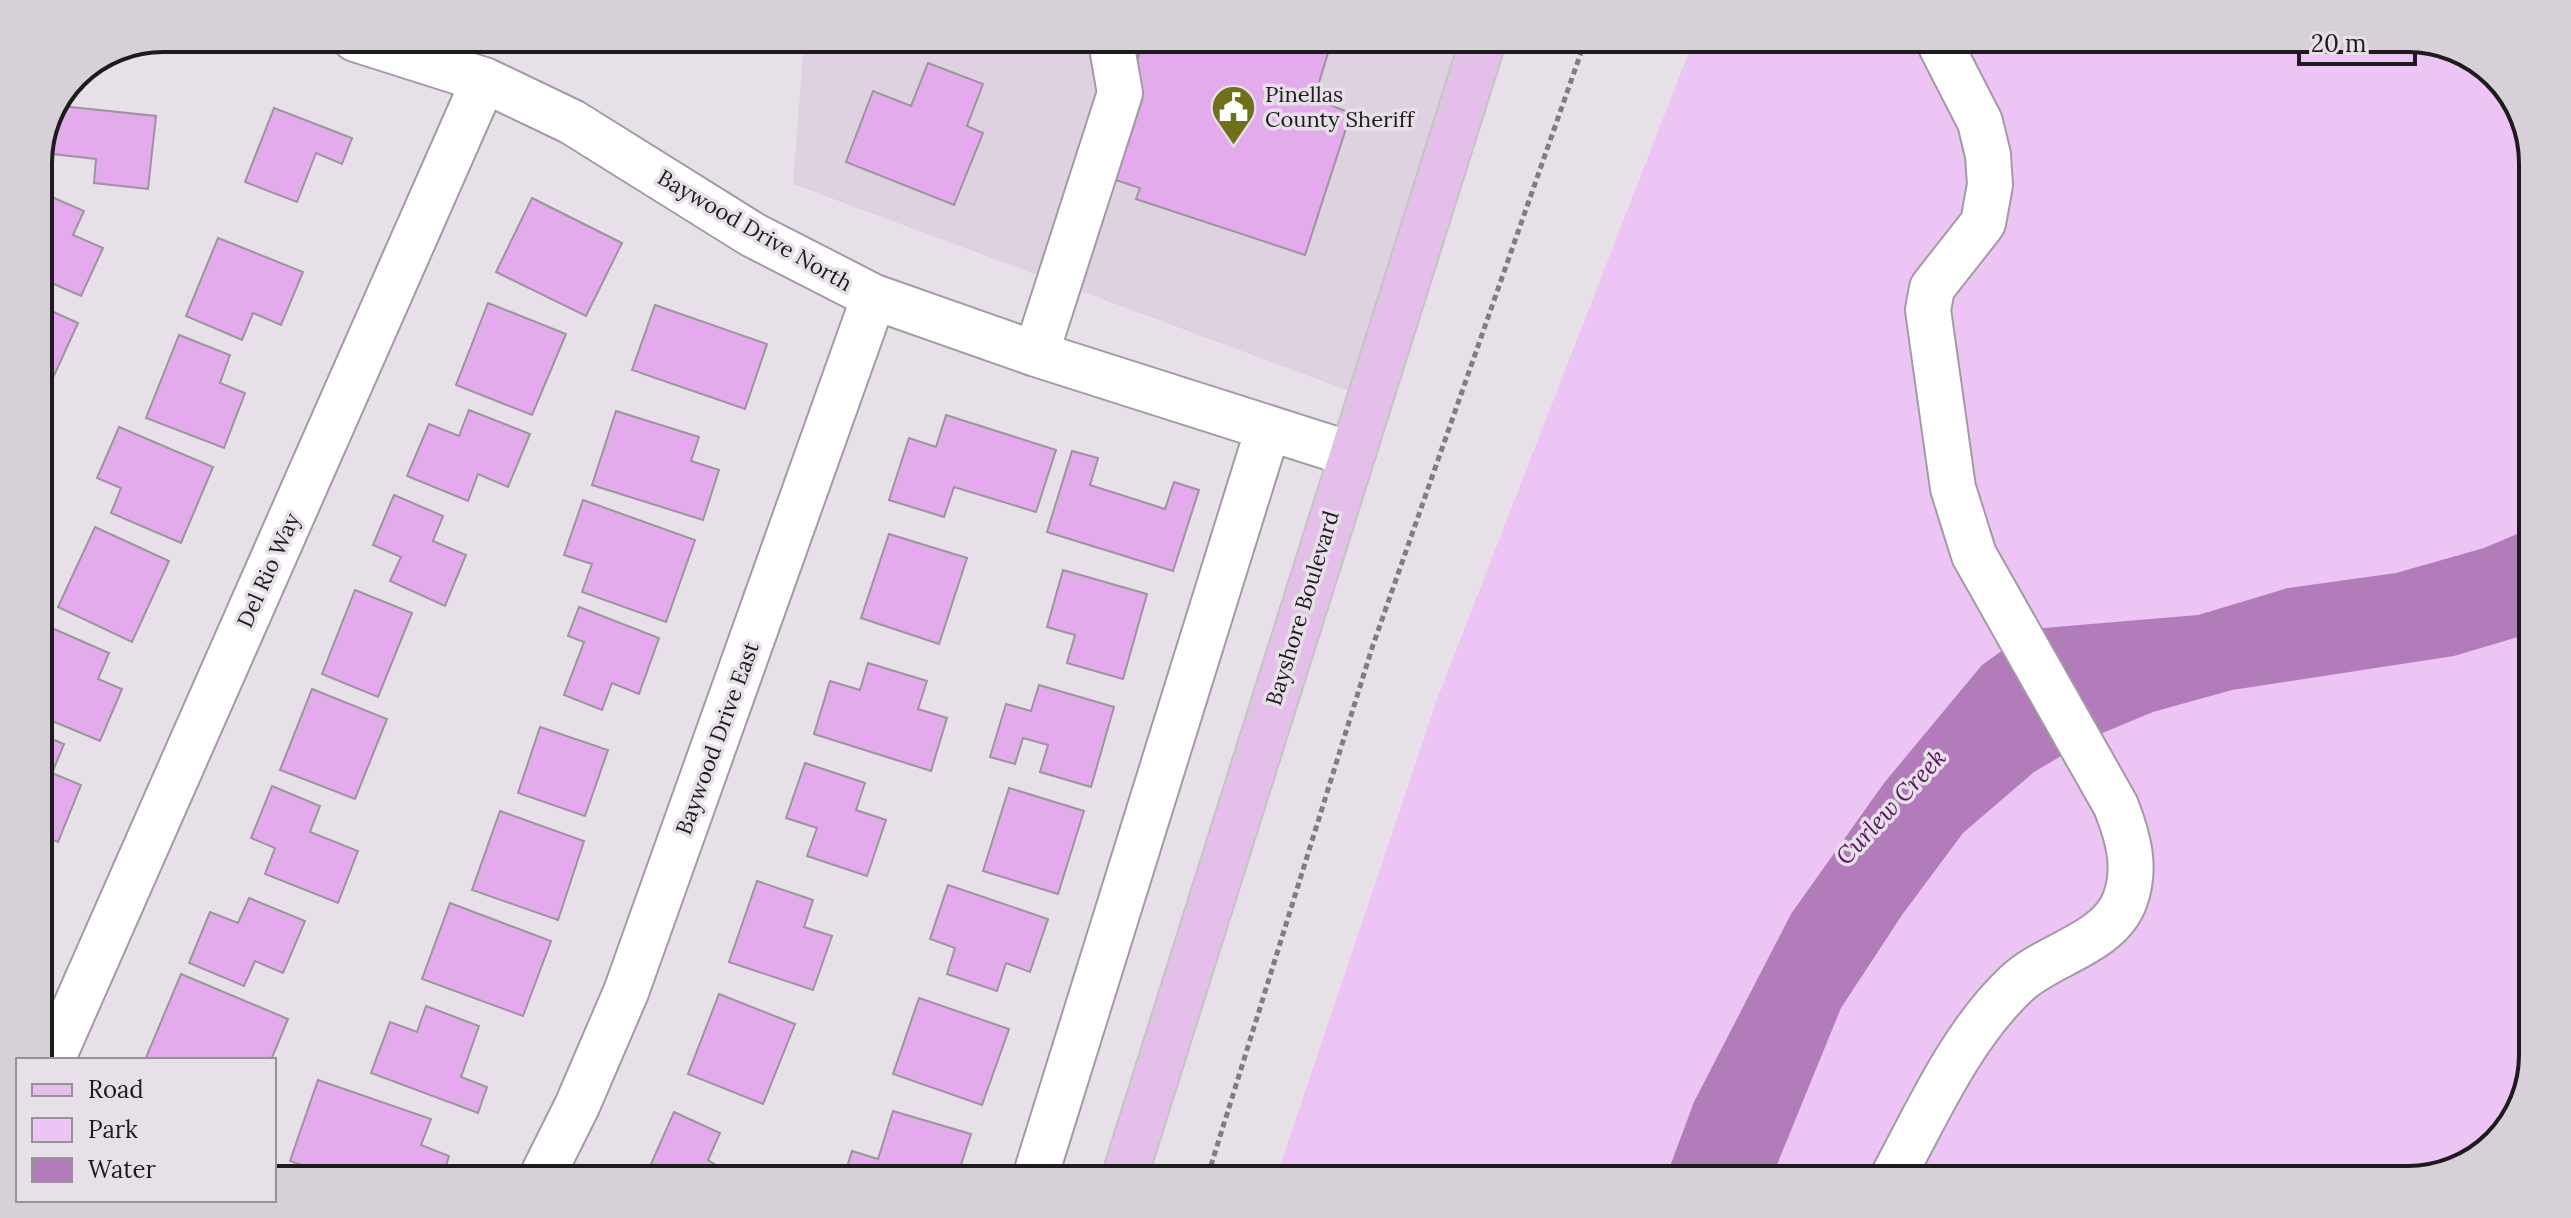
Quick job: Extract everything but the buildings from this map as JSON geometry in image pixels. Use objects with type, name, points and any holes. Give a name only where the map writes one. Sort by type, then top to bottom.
[{"type":"main road","name":"Bayshore Boulevard","points":[[1128,1166],[1350,454],[1479,52]]},
{"type":"street","name":"Baywood Drive North","points":[[396,52],[484,80],[572,122],[753,235],[874,297],[1036,354],[1350,454]]},
{"type":"street","points":[[1036,354],[1120,93],[1113,52]]},
{"type":"street","points":[[1899,1166],[1965,1047],[1997,1005],[2030,972],[2094,936],[2124,902],[2131,851],[2111,797],[1987,583],[1966,535],[1953,488],[1928,310],[1932,288],[1983,223],[1990,169],[1980,122],[1944,52]]},
{"type":"street","name":"Del Rio Way","points":[[53,1058],[484,80]]},
{"type":"street","name":"Baywood Drive East","points":[[547,1166],[577,1106],[626,992],[874,297]]},
{"type":"street","points":[[1038,1166],[1268,429]]},
{"type":"path","points":[[1211,1166],[1372,648],[1581,52]]},
{"type":"shaded area","points":[[803,52],[1458,52],[1349,391],[793,184]]},
{"type":"green space","points":[[1689,52],[2408,52],[2450,60],[2469,71],[2491,90],[2508,114],[2519,156],[2519,1055],[2511,1097],[2496,1122],[2481,1138],[2450,1158],[2408,1166],[1280,1166],[1439,694]]},
{"type":"water","name":"Curlew Creek","points":[[2519,533],[2519,637],[2454,656],[2232,690],[2153,712],[2093,737],[2034,772],[1963,833],[1902,915],[1841,1008],[1776,1166],[1670,1166],[1694,1102],[1791,914],[1884,783],[1982,665],[2032,629],[2198,615],[2288,588],[2396,573],[2484,548]]},
{"type":"place","name":"Pinellas County Sheriff","points":[[1234,146]]}]
